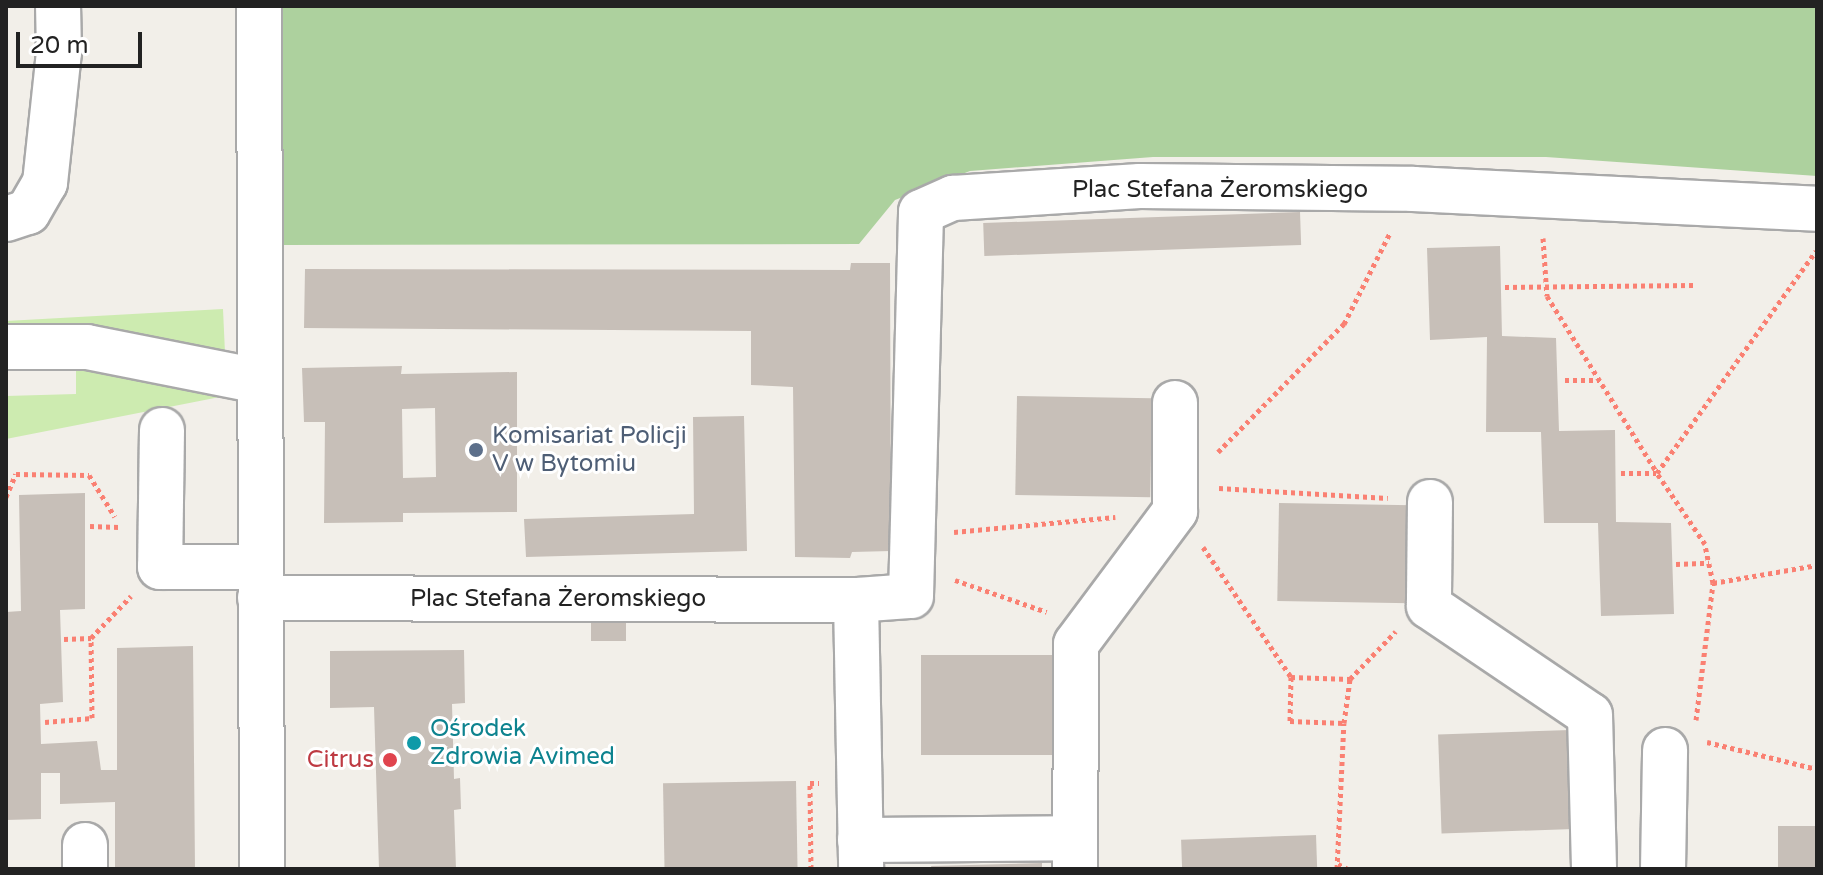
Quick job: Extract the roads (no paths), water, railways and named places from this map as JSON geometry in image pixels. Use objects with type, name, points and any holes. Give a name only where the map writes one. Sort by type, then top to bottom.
[{"type":"street","points":[[6,219],[28,212],[45,183],[59,52],[58,6]]},
{"type":"street","points":[[259,6],[262,869]]},
{"type":"street","name":"Plac Stefana Żeromskiego","points":[[162,430],[160,567],[260,582],[856,600],[911,596],[921,212],[953,198],[1140,186],[1413,189],[1540,192],[1817,209]]},
{"type":"street","points":[[6,347],[87,347],[259,381]]},
{"type":"street","points":[[856,600],[861,855],[1075,853],[1076,644],[1178,511],[1175,403]]},
{"type":"street","points":[[1416,500],[1429,606],[1590,715],[1594,869]]},
{"type":"street","points":[[1663,869],[1680,736]]},
{"type":"place","name":"Komisariat Policji V w Bytomiu","points":[[476,450]]},
{"type":"place","name":"Ośrodek Zdrowia Avimed","points":[[414,743]]},
{"type":"place","name":"Citrus","points":[[390,760]]}]
